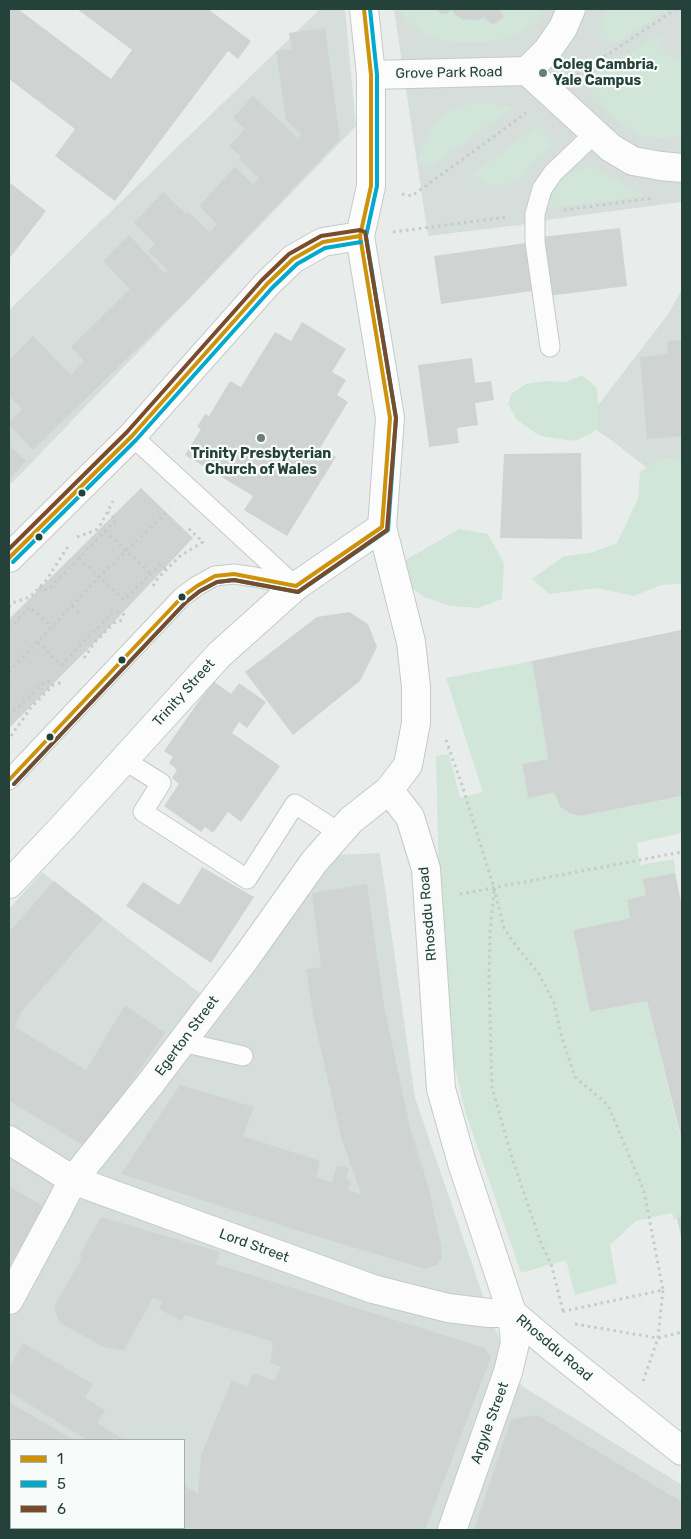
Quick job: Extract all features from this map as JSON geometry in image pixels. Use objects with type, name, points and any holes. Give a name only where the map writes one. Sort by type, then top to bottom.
[{"type":"street","points":[[364,9],[371,75],[371,186],[360,236],[390,418],[382,527],[411,642],[416,687],[416,723],[408,765],[389,790]]},
{"type":"street","points":[[571,9],[563,28],[547,51],[528,72],[611,148],[633,161],[682,168]]},
{"type":"street","name":"Grove Park Road","points":[[371,75],[528,72]]},
{"type":"street","points":[[9,558],[132,436],[267,284],[293,259],[323,242],[360,236]]},
{"type":"street","name":"Trinity Street","points":[[9,884],[219,655],[296,586],[382,527]]},
{"type":"street","name":"Egerton Street","points":[[9,1300],[73,1180],[150,1084],[245,959],[314,862],[351,820],[389,790]]},
{"type":"street","name":"Rhosddu Road","points":[[389,790],[410,817],[426,869],[441,1089],[462,1163],[512,1313],[552,1348],[682,1451]]},
{"type":"street","name":"Lord Street","points":[[9,1140],[73,1180],[373,1288],[448,1308],[489,1313],[512,1313]]},
{"type":"street","name":"Argyle Street","points":[[452,1530],[508,1372],[515,1342],[512,1313]]},
{"type":"lane","points":[[550,347],[535,242],[535,214],[542,189],[553,173],[595,134]]},
{"type":"lane","points":[[132,436],[296,586]]},
{"type":"lane","points":[[9,780],[182,597],[197,586],[215,576],[234,574],[296,586]]},
{"type":"lane","points":[[124,760],[161,784],[143,812],[247,879],[295,804],[340,833]]},
{"type":"lane","points":[[182,1042],[242,1056]]},
{"type":"path","points":[[412,196],[552,94],[676,9]]},
{"type":"path","points":[[9,607],[12,603],[30,597],[74,538],[96,530],[116,495]]},
{"type":"path","points":[[9,672],[99,577],[168,510],[176,516]]},
{"type":"path","points":[[39,587],[43,590],[49,588],[106,531],[116,520],[108,512]]},
{"type":"path","points":[[149,592],[158,578],[180,556],[203,542],[182,523]]},
{"type":"path","points":[[106,531],[151,574]]},
{"type":"path","points":[[80,558],[124,600],[160,564],[166,570]]},
{"type":"path","points":[[72,606],[80,614]]},
{"type":"path","points":[[9,628],[30,607],[52,627]]},
{"type":"path","points":[[38,642],[61,665],[113,612],[120,612],[127,618]]},
{"type":"path","points":[[80,664],[95,642],[114,623],[135,615]]},
{"type":"path","points":[[9,738],[30,708],[53,685],[69,679]]},
{"type":"path","points":[[9,716],[44,682],[49,681],[53,685]]},
{"type":"path","points":[[9,682],[12,685]]},
{"type":"path","points":[[443,732],[462,785],[494,888],[504,928],[539,974],[554,1003],[562,1038],[575,1077],[608,1105],[644,1191],[663,1290],[658,1338],[633,1411]]},
{"type":"path","points":[[494,888],[682,852]]},
{"type":"path","points":[[494,888],[490,933],[489,981],[492,1087],[513,1161],[541,1243],[551,1264],[563,1312]]},
{"type":"path","points":[[512,1313],[563,1312],[663,1290]]},
{"type":"path","points":[[572,1324],[658,1338],[682,1332]]},
{"type":"shaded area","points":[[320,9],[345,9],[356,126],[9,486],[9,310]]},
{"type":"shaded area","name":"Coleg Cambria, Yale Campus","points":[[394,9],[682,9],[682,210],[681,202],[428,236]]},
{"type":"shaded area","points":[[682,289],[682,495],[585,422],[669,313]]},
{"type":"shaded area","points":[[380,853],[415,1098],[489,1313],[513,1374],[522,1386],[682,1485],[682,1530],[9,1530],[9,909],[42,872],[222,1010],[336,855]]},
{"type":"green space","points":[[399,9],[436,9],[440,13],[445,14],[452,10],[462,19],[478,20],[484,17],[494,24],[503,18],[503,14],[499,9],[543,9],[538,19],[519,35],[486,42],[452,42],[427,36],[407,20]]},
{"type":"green space","points":[[609,9],[669,9],[618,42],[607,43],[600,36],[601,25]]},
{"type":"green space","points":[[661,35],[660,41],[663,51],[671,57],[682,58],[682,137],[660,138],[637,135],[613,116],[582,80]]},
{"type":"green space","points":[[484,103],[514,108],[430,166],[418,162],[432,128],[447,113],[462,105]]},
{"type":"green space","points":[[539,126],[555,145],[535,159],[522,178],[503,185],[484,183],[472,174]]},
{"type":"green space","points":[[584,168],[595,168],[644,196],[548,208],[553,192],[560,181],[573,172]]},
{"type":"green space","points":[[582,375],[597,388],[599,423],[593,433],[574,441],[540,436],[517,420],[508,404],[511,394],[526,384],[545,381],[566,382]]},
{"type":"green space","points":[[675,458],[682,461],[682,584],[661,585],[634,596],[597,588],[550,594],[532,579],[564,556],[590,553],[617,543],[638,499],[640,472],[658,460]]},
{"type":"green space","points":[[459,529],[488,534],[504,563],[502,599],[478,608],[450,606],[424,597],[400,579],[406,560]]},
{"type":"green space","points":[[532,661],[548,759],[522,764],[528,797],[554,793],[560,807],[571,814],[581,816],[682,796],[682,833],[637,843],[640,865],[674,859],[675,873],[642,879],[646,895],[627,900],[630,918],[573,930],[590,1012],[647,1001],[682,1144],[682,1217],[674,1220],[672,1213],[636,1221],[610,1245],[617,1283],[575,1295],[566,1260],[521,1273],[465,1111],[450,1046],[441,965],[436,756],[449,754],[460,798],[483,792],[446,678]]},
{"type":"building","points":[[9,9],[18,9],[111,79],[132,50],[77,9],[208,9],[251,41],[238,59],[228,51],[115,201],[55,156],[75,129],[9,79]]},
{"type":"building","points":[[436,9],[499,9],[503,18],[494,24],[484,17],[478,20],[462,19],[455,15],[452,10],[445,14],[440,13]]},
{"type":"building","points":[[325,28],[340,139],[190,297],[33,450],[9,425],[9,422],[22,409],[9,396],[9,360],[33,336],[71,375],[84,361],[71,347],[130,289],[103,261],[129,235],[164,273],[168,270],[148,251],[155,244],[134,223],[163,192],[186,214],[188,212],[210,232],[217,224],[199,206],[235,167],[253,184],[259,178],[239,159],[241,157],[229,146],[245,129],[233,118],[253,96],[298,138],[301,134],[286,120],[276,51],[292,49],[289,33]]},
{"type":"building","points":[[9,182],[46,211],[9,259]]},
{"type":"building","points":[[620,228],[627,286],[548,296],[541,237]]},
{"type":"building","points":[[526,243],[532,291],[441,304],[434,256]]},
{"type":"building","name":"Trinity Presbyterian Church of Wales","points":[[302,322],[346,349],[332,372],[346,380],[337,395],[348,402],[320,448],[336,457],[287,536],[244,510],[253,496],[185,455],[201,429],[197,427],[205,414],[209,416],[230,381],[241,387],[275,332],[291,341]]},
{"type":"building","points":[[682,340],[682,436],[647,439],[640,357],[668,354],[667,341]]},
{"type":"building","points":[[472,358],[475,383],[491,381],[494,400],[475,403],[478,425],[457,428],[459,443],[429,447],[418,365]]},
{"type":"building","points":[[9,445],[26,461],[9,480]]},
{"type":"building","points":[[581,453],[582,539],[500,538],[504,454]]},
{"type":"building","points":[[141,488],[193,538],[98,639],[9,728],[9,619]]},
{"type":"building","points":[[349,612],[368,624],[377,647],[360,681],[293,735],[245,672],[317,617]]},
{"type":"building","points":[[682,630],[682,796],[581,816],[571,814],[560,807],[554,793],[528,798],[522,764],[548,759],[532,661]]},
{"type":"building","points":[[213,681],[231,694],[239,683],[266,702],[247,728],[239,722],[232,733],[280,766],[241,822],[228,812],[213,833],[205,827],[201,832],[164,806],[179,784],[172,778],[177,770],[169,763],[173,757],[164,751]]},
{"type":"building","points":[[202,867],[254,897],[211,963],[126,906],[143,882],[179,905]]},
{"type":"building","points":[[675,873],[682,906],[682,1141],[647,1001],[590,1012],[573,930],[630,918],[627,900],[646,895],[642,879]]},
{"type":"building","points":[[54,881],[103,919],[21,1012],[15,1027],[86,1070],[125,1005],[165,1033],[86,1147],[9,1101],[9,932]]},
{"type":"building","points":[[367,884],[384,1006],[411,1132],[428,1185],[441,1245],[441,1259],[437,1265],[425,1269],[121,1174],[180,1085],[254,1107],[243,1136],[320,1161],[316,1177],[332,1182],[337,1165],[349,1168],[346,1178],[351,1181],[348,1190],[361,1194],[341,1137],[313,1015],[306,969],[321,967],[312,893]]},
{"type":"building","points":[[9,1186],[44,1207],[9,1266]]},
{"type":"building","points":[[101,1217],[220,1252],[216,1264],[485,1348],[491,1357],[425,1530],[9,1530],[9,1402],[72,1439],[10,1439],[10,1529],[185,1529],[185,1486],[198,1494],[201,1455],[232,1380],[248,1387],[253,1373],[274,1381],[281,1367],[270,1363],[273,1342],[185,1315],[182,1321],[159,1309],[162,1302],[153,1298],[124,1350],[103,1347],[59,1322],[54,1306],[82,1258],[79,1256]]},
{"type":"building","points":[[682,1217],[682,1236],[681,1236],[677,1218]]},
{"type":"building","points":[[23,1343],[93,1384],[85,1398],[105,1410],[97,1423],[123,1439],[85,1439],[9,1392],[9,1367]]},
{"type":"building","points":[[537,1415],[682,1502],[682,1530],[474,1530],[511,1419]]},
{"type":"transit line","name":"1","points":[[296,586],[382,527],[390,418],[360,236],[371,186],[371,75],[364,9]]},
{"type":"transit line","name":"5","points":[[14,784],[186,602],[200,591],[217,582],[234,580],[298,592],[388,530],[396,418],[366,236],[377,186],[377,75],[370,9]]},
{"type":"transit line","name":"6","points":[[9,549],[127,432],[262,280],[289,254],[321,236],[360,230],[365,232],[396,418],[387,530],[298,592],[234,580],[217,582],[200,591],[186,602],[14,784]]},
{"type":"transit line","name":"1","points":[[9,558],[132,436],[267,284],[293,259],[323,242],[360,236]]},
{"type":"transit line","name":"5","points":[[13,562],[136,440],[272,288],[297,264],[325,248],[361,242]]},
{"type":"transit line","name":"1","points":[[9,780],[182,597],[197,586],[215,576],[234,574],[296,586]]},
{"type":"place","name":"Coleg Cambria, Yale Campus","points":[[543,73]]},
{"type":"place","name":"Trinity Presbyterian Church of Wales","points":[[261,438]]}]
